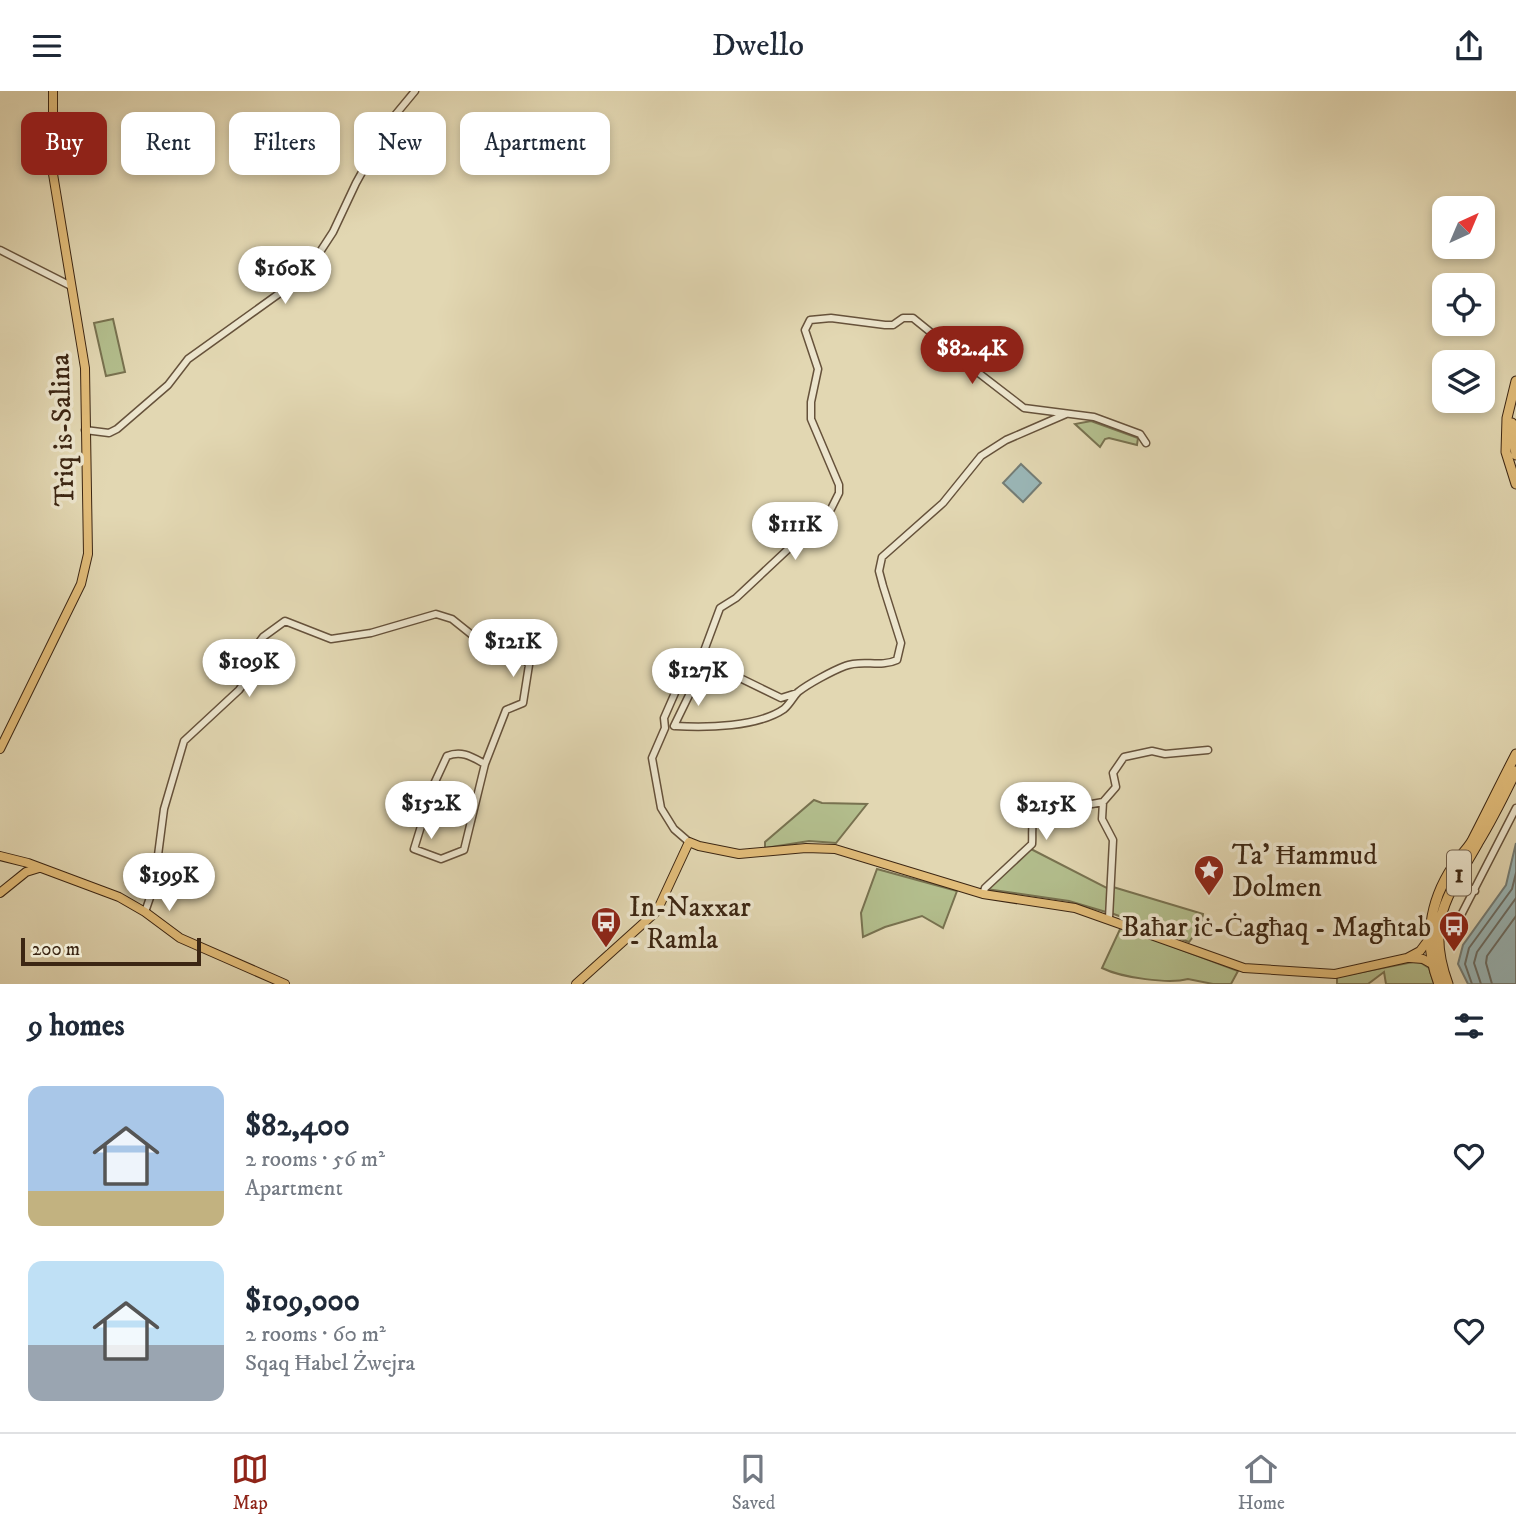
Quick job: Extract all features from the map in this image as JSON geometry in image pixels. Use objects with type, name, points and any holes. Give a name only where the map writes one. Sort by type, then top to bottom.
[{"type":"highway","points":[[1516,381],[1507,418],[1506,452],[1516,484]]},
{"type":"highway","points":[[1516,397],[1512,424],[1516,455]]},
{"type":"highway","name":"1","points":[[1439,984],[1432,964],[1429,939],[1431,916],[1437,895],[1453,865],[1470,844],[1516,754]]},
{"type":"highway","name":"1","points":[[1448,984],[1440,963],[1437,937],[1439,920],[1454,881],[1478,845],[1516,771]]},
{"type":"main road","name":"Triq is-Salina","points":[[0,749],[84,576],[89,541],[85,368],[53,174],[53,91]]},
{"type":"main road","points":[[576,984],[657,912],[689,842],[739,854],[806,848],[835,849],[983,894],[1075,908],[1244,968],[1335,974],[1407,958],[1420,951],[1429,939]]},
{"type":"main road","points":[[0,856],[39,867],[120,897],[180,938],[285,984]]},
{"type":"main road","points":[[0,893],[26,872],[39,867]]},
{"type":"main road","points":[[1407,958],[1423,959],[1432,964]]},
{"type":"street","points":[[85,430],[109,433],[117,429],[168,385],[188,359],[305,275],[333,232],[356,183],[391,120],[415,91]]},
{"type":"street","points":[[0,250],[71,286]]},
{"type":"street","points":[[675,726],[694,685],[720,608],[736,598],[831,509],[839,493],[839,485],[811,419],[811,402],[818,369],[805,330],[810,320],[831,318],[893,325],[903,318],[913,318],[976,372],[1024,408],[1094,417],[1140,434],[1146,443]]},
{"type":"street","points":[[701,659],[781,698],[797,693],[846,665],[888,665],[897,660],[901,643],[883,586],[880,571],[882,557],[943,503],[981,456],[1006,440],[1070,413]]},
{"type":"street","points":[[145,912],[154,885],[164,809],[184,741],[215,710],[227,703],[246,681],[252,672],[254,649],[263,637],[285,621],[331,639],[371,633],[436,614],[452,619],[477,639],[523,657],[529,665],[523,703],[506,710],[485,764],[464,850],[441,859],[414,849],[434,784],[447,756],[457,752],[485,764]]},
{"type":"street","points":[[689,842],[674,829],[658,799],[652,758],[665,728],[664,718],[678,686],[689,668],[701,659]]},
{"type":"street","points":[[665,728],[707,728],[751,720],[786,708],[797,693]]},
{"type":"street","points":[[1109,918],[1113,840],[1102,819],[1103,802],[1116,787],[1113,773],[1124,757],[1152,751],[1165,754],[1208,750]]},
{"type":"street","points":[[983,894],[985,888],[1032,844],[1031,828],[1037,814],[1103,802]]},
{"type":"street","points":[[1457,923],[1516,808]]},
{"type":"street","points":[[1454,881],[1475,891]]},
{"type":"green space","points":[[113,319],[125,372],[106,376],[94,323]]},
{"type":"green space","points":[[1091,421],[1138,438],[1137,445],[1109,438],[1105,439],[1100,447],[1075,424]]},
{"type":"green space","points":[[814,800],[822,803],[867,804],[836,843],[809,841],[765,848],[765,842]]},
{"type":"green space","points":[[1029,848],[1109,889],[1106,912],[1069,901],[986,889]]},
{"type":"green space","points":[[877,869],[957,891],[943,928],[922,916],[863,937],[861,913]]},
{"type":"green space","points":[[1113,887],[1203,914],[1201,926],[1189,942],[1111,913]]},
{"type":"green space","points":[[1121,927],[1238,971],[1231,984],[1188,979],[1145,979],[1111,972],[1102,968]]},
{"type":"green space","points":[[1418,961],[1429,968],[1434,984],[1386,984],[1384,972],[1368,984],[1337,984],[1337,977]]},
{"type":"water","points":[[1021,464],[1041,483],[1023,502],[1003,483]]},
{"type":"water","points":[[1516,843],[1516,984],[1468,984],[1458,964],[1463,945],[1506,885]]},
{"type":"place","name":"Ta’ Ħammud Dolmen","points":[[1209,897]]},
{"type":"place","name":"In-Naxxar - Ramla","points":[[606,949]]},
{"type":"place","name":"Baħar iċ-Ċagħaq - Magħtab","points":[[1454,953]]}]
